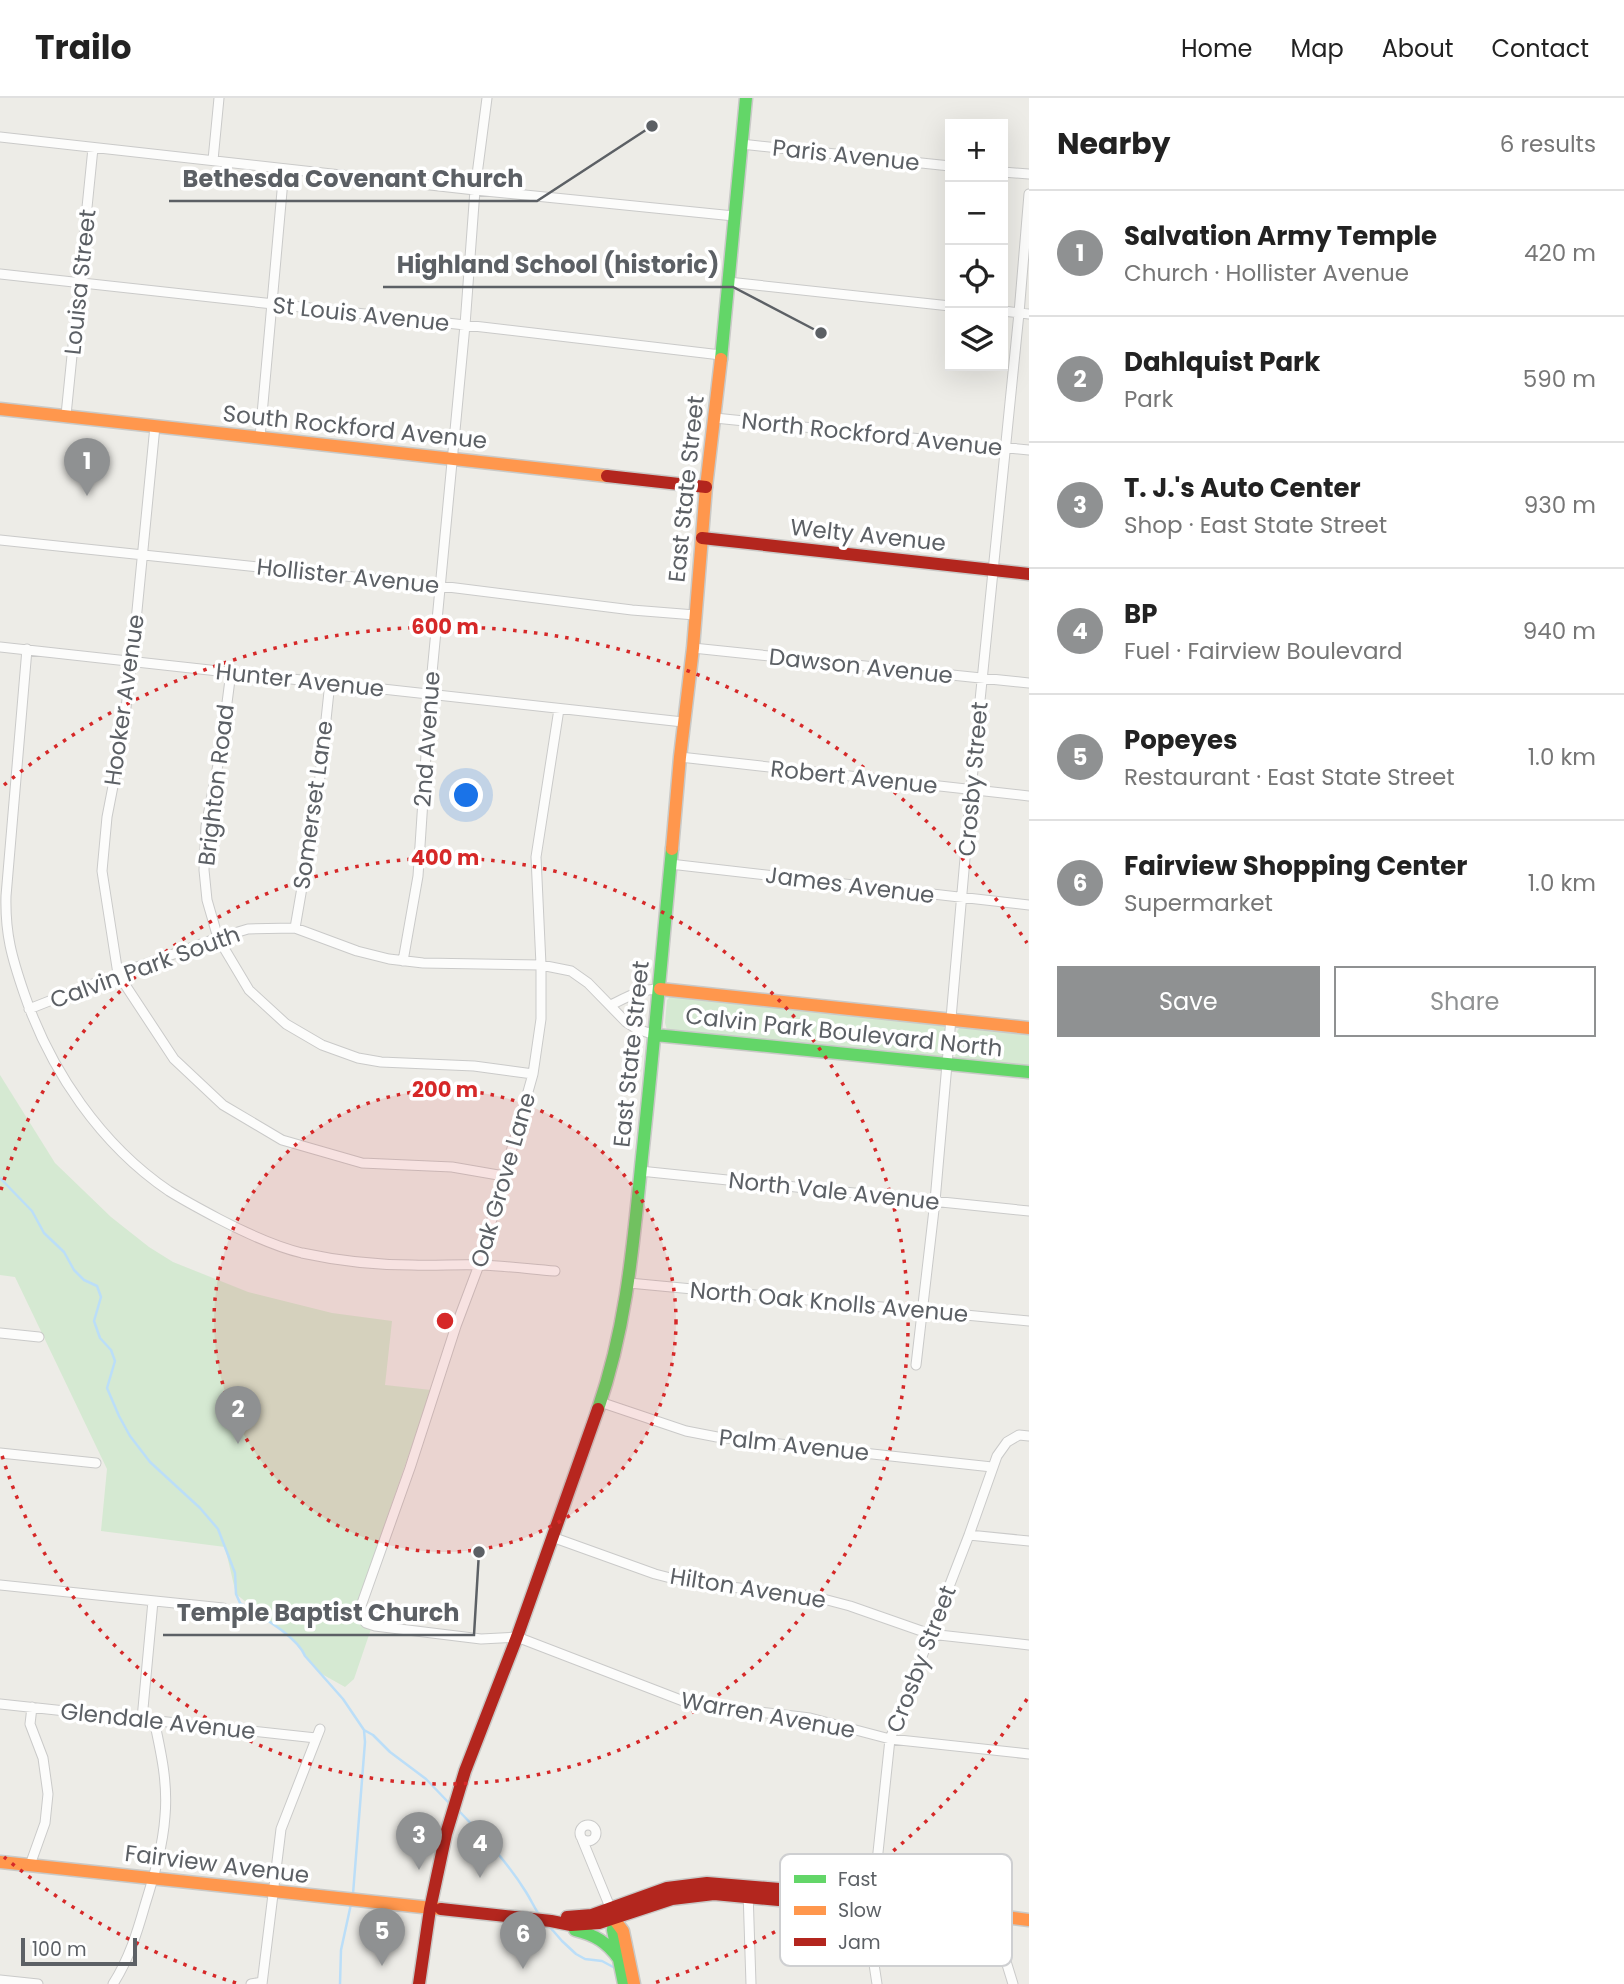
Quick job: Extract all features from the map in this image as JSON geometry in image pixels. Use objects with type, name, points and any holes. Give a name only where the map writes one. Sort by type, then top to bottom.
[{"type":"street","points":[[213,160],[219,98]]},
{"type":"street","name":"2nd Avenue","points":[[403,961],[418,876],[430,694],[475,190],[487,98]]},
{"type":"street","name":"East State Street","points":[[419,1984],[429,1909],[446,1834],[465,1771],[517,1637],[600,1402],[618,1343],[629,1283],[746,98]]},
{"type":"street","points":[[0,137],[734,216]]},
{"type":"street","name":"Paris Avenue","points":[[741,144],[945,165]]},
{"type":"street","name":"Louisa Street","points":[[66,415],[93,148]]},
{"type":"street","points":[[260,437],[284,169]]},
{"type":"street","points":[[1008,172],[1029,174]]},
{"type":"street","name":"Crosby Street","points":[[916,1364],[935,1200],[971,790],[1005,448],[1024,313],[1029,194]]},
{"type":"street","name":"St Louis Avenue","points":[[0,274],[721,355]]},
{"type":"street","points":[[728,282],[945,305]]},
{"type":"street","name":"South Rockford Avenue","points":[[0,409],[706,487]]},
{"type":"street","name":"North Rockford Avenue","points":[[715,418],[1029,450]]},
{"type":"street","name":"Hooker Avenue","points":[[118,974],[102,871],[107,817],[121,745],[132,662],[155,426]]},
{"type":"street","name":"Welty Avenue","points":[[702,538],[1029,574]]},
{"type":"street","name":"Hollister Avenue","points":[[0,540],[695,615]]},
{"type":"street","name":"Hunter Avenue","points":[[0,647],[683,722]]},
{"type":"street","name":"Dawson Avenue","points":[[692,648],[1029,683]]},
{"type":"street","points":[[27,649],[5,921],[10,954],[29,1009],[47,1049],[68,1085],[98,1126],[132,1161],[168,1190],[253,1237],[299,1252],[350,1262],[479,1265],[555,1271]]},
{"type":"street","name":"Brighton Road","points":[[231,672],[221,749],[206,826],[204,870],[207,900],[218,938],[248,990],[286,1024],[322,1045],[358,1058],[381,1062],[474,1066],[533,1074]]},
{"type":"street","name":"Somerset Lane","points":[[295,928],[318,795],[330,682]]},
{"type":"street","name":"Oak Grove Lane","points":[[517,1637],[481,1639],[375,1626],[366,1623],[361,1617],[361,1606],[479,1265],[533,1074],[541,1019],[536,857],[559,709]]},
{"type":"street","name":"Robert Avenue","points":[[680,757],[1029,796]]},
{"type":"street","name":"James Avenue","points":[[670,864],[1029,905]]},
{"type":"street","name":"Calvin Park South","points":[[29,1009],[218,938],[248,929],[295,928],[357,951],[403,961],[541,965],[571,971],[588,983],[626,1022],[655,1035]]},
{"type":"street","points":[[118,974],[174,1059],[223,1105],[282,1140],[362,1163],[452,1167],[504,1176]]},
{"type":"street","points":[[611,1005],[645,989],[660,989]]},
{"type":"street","name":"Calvin Park Boulevard North","points":[[660,989],[1029,1028]]},
{"type":"street","name":"Calvin Park Boulevard North","points":[[655,1035],[1029,1072]]},
{"type":"street","name":"North Vale Avenue","points":[[640,1171],[1029,1210]]},
{"type":"street","name":"North Oak Knolls Avenue","points":[[629,1283],[1029,1321]]},
{"type":"street","points":[[0,1333],[39,1337]]},
{"type":"street","name":"Palm Avenue","points":[[600,1402],[701,1435],[992,1467]]},
{"type":"street","name":"Crosby Street","points":[[877,1854],[890,1740],[969,1535],[992,1467],[1007,1443],[1024,1436]]},
{"type":"street","points":[[0,1453],[96,1463]]},
{"type":"street","points":[[969,1535],[1029,1541]]},
{"type":"street","name":"Hilton Avenue","points":[[552,1536],[666,1577],[698,1584],[825,1598],[930,1634],[1029,1645]]},
{"type":"street","points":[[0,1585],[223,1608]]},
{"type":"street","points":[[142,1719],[153,1601]]},
{"type":"street","name":"Warren Avenue","points":[[517,1637],[691,1704],[810,1718],[890,1740],[1029,1754]]},
{"type":"street","name":"Glendale Avenue","points":[[0,1704],[318,1734],[282,1827],[273,1892]]},
{"type":"street","points":[[30,1865],[45,1824],[48,1794],[43,1758],[30,1724],[32,1707]]},
{"type":"street","points":[[113,1984],[131,1950],[163,1835],[166,1802],[163,1763],[154,1720]]},
{"type":"street","points":[[582,1839],[613,1914],[613,1930],[635,1984]]},
{"type":"street","name":"Fairview Avenue","points":[[0,1862],[551,1921]]},
{"type":"street","points":[[748,1891],[751,1984]]},
{"type":"street","points":[[551,1921],[571,1926],[586,1925],[613,1914],[683,1897],[748,1891],[780,1894]]},
{"type":"street","points":[[251,1984],[262,1983],[273,1892]]},
{"type":"street","points":[[551,1921],[602,1939],[625,1960],[624,1984]]},
{"type":"street","name":"Crosby Street","points":[[874,1966],[877,1984]]},
{"type":"street","points":[[1007,1966],[1013,1984]]},
{"type":"street","points":[[0,1980],[38,1984]]},
{"type":"green space","points":[[671,996],[943,1024],[946,1031],[943,1056],[941,1058],[674,1032],[667,1030],[665,1023],[667,1000]]},
{"type":"green space","points":[[961,1026],[1029,1032],[1029,1068],[956,1059],[955,1041]]},
{"type":"green space","points":[[0,1075],[55,1163],[111,1217],[149,1247],[173,1262],[248,1292],[332,1313],[392,1321],[385,1385],[431,1390],[356,1608],[357,1620],[371,1629],[354,1679],[345,1687],[320,1673],[291,1638],[236,1594],[225,1547],[101,1531],[107,1469],[15,1277],[0,1275]]},
{"type":"waterway","points":[[0,1178],[32,1211],[44,1233],[64,1252],[74,1270],[84,1280],[97,1286],[101,1297],[94,1321],[100,1338],[111,1350],[115,1361],[107,1388],[119,1416],[150,1462],[200,1508],[218,1529],[235,1573],[236,1594],[240,1603],[277,1626],[294,1641],[343,1699],[364,1730],[426,1779],[449,1803]]},
{"type":"waterway","points":[[353,1894],[364,1730]]},
{"type":"waterway","points":[[459,1811],[511,1871],[540,1916]]},
{"type":"waterway","points":[[340,1984],[341,1950],[351,1904]]},
{"type":"waterway","points":[[549,1926],[576,1954],[585,1959],[602,1961],[615,1968]]},
{"type":"traffic: fast","points":[[721,359],[746,98]]},
{"type":"traffic: fast","points":[[598,1409],[616,1347],[632,1253],[672,849]]},
{"type":"traffic: fast","points":[[655,1035],[1029,1072]]},
{"type":"traffic: fast","points":[[614,1919],[613,1930],[624,1984]]},
{"type":"traffic: fast","points":[[575,1930],[600,1940],[619,1959]]},
{"type":"traffic: slow","points":[[672,849],[693,648],[706,487],[721,359]]},
{"type":"traffic: slow","points":[[0,409],[607,476]]},
{"type":"traffic: slow","points":[[660,989],[1029,1028]]},
{"type":"traffic: slow","points":[[0,1862],[441,1909]]},
{"type":"traffic: slow","points":[[1012,1918],[1029,1920]]},
{"type":"traffic: slow","points":[[614,1919],[623,1931],[634,1984]]},
{"type":"traffic: jam","points":[[607,476],[706,487]]},
{"type":"traffic: jam","points":[[702,538],[1029,574]]},
{"type":"traffic: jam","points":[[419,1984],[430,1909],[446,1834],[465,1771],[517,1637],[598,1409]]},
{"type":"traffic: jam","points":[[567,1917],[592,1915],[667,1888],[707,1883],[780,1889]]},
{"type":"traffic: jam","points":[[441,1909],[571,1925],[599,1923],[672,1899],[714,1894],[780,1900]]},
{"type":"place","name":"Bethesda Covenant Church","points":[[652,126]]},
{"type":"place","name":"Highland School (historic)","points":[[821,333]]},
{"type":"place","name":"Salvation Army Temple","points":[[87,496]]},
{"type":"place","name":"Dahlquist Park","points":[[238,1444]]},
{"type":"place","name":"Temple Baptist Church","points":[[479,1552]]},
{"type":"place","name":"T. J.'s Auto Center","points":[[419,1870]]},
{"type":"place","name":"BP","points":[[480,1878]]},
{"type":"place","name":"Popeyes","points":[[382,1966]]},
{"type":"place","name":"Fairview Shopping Center","points":[[523,1969]]}]
